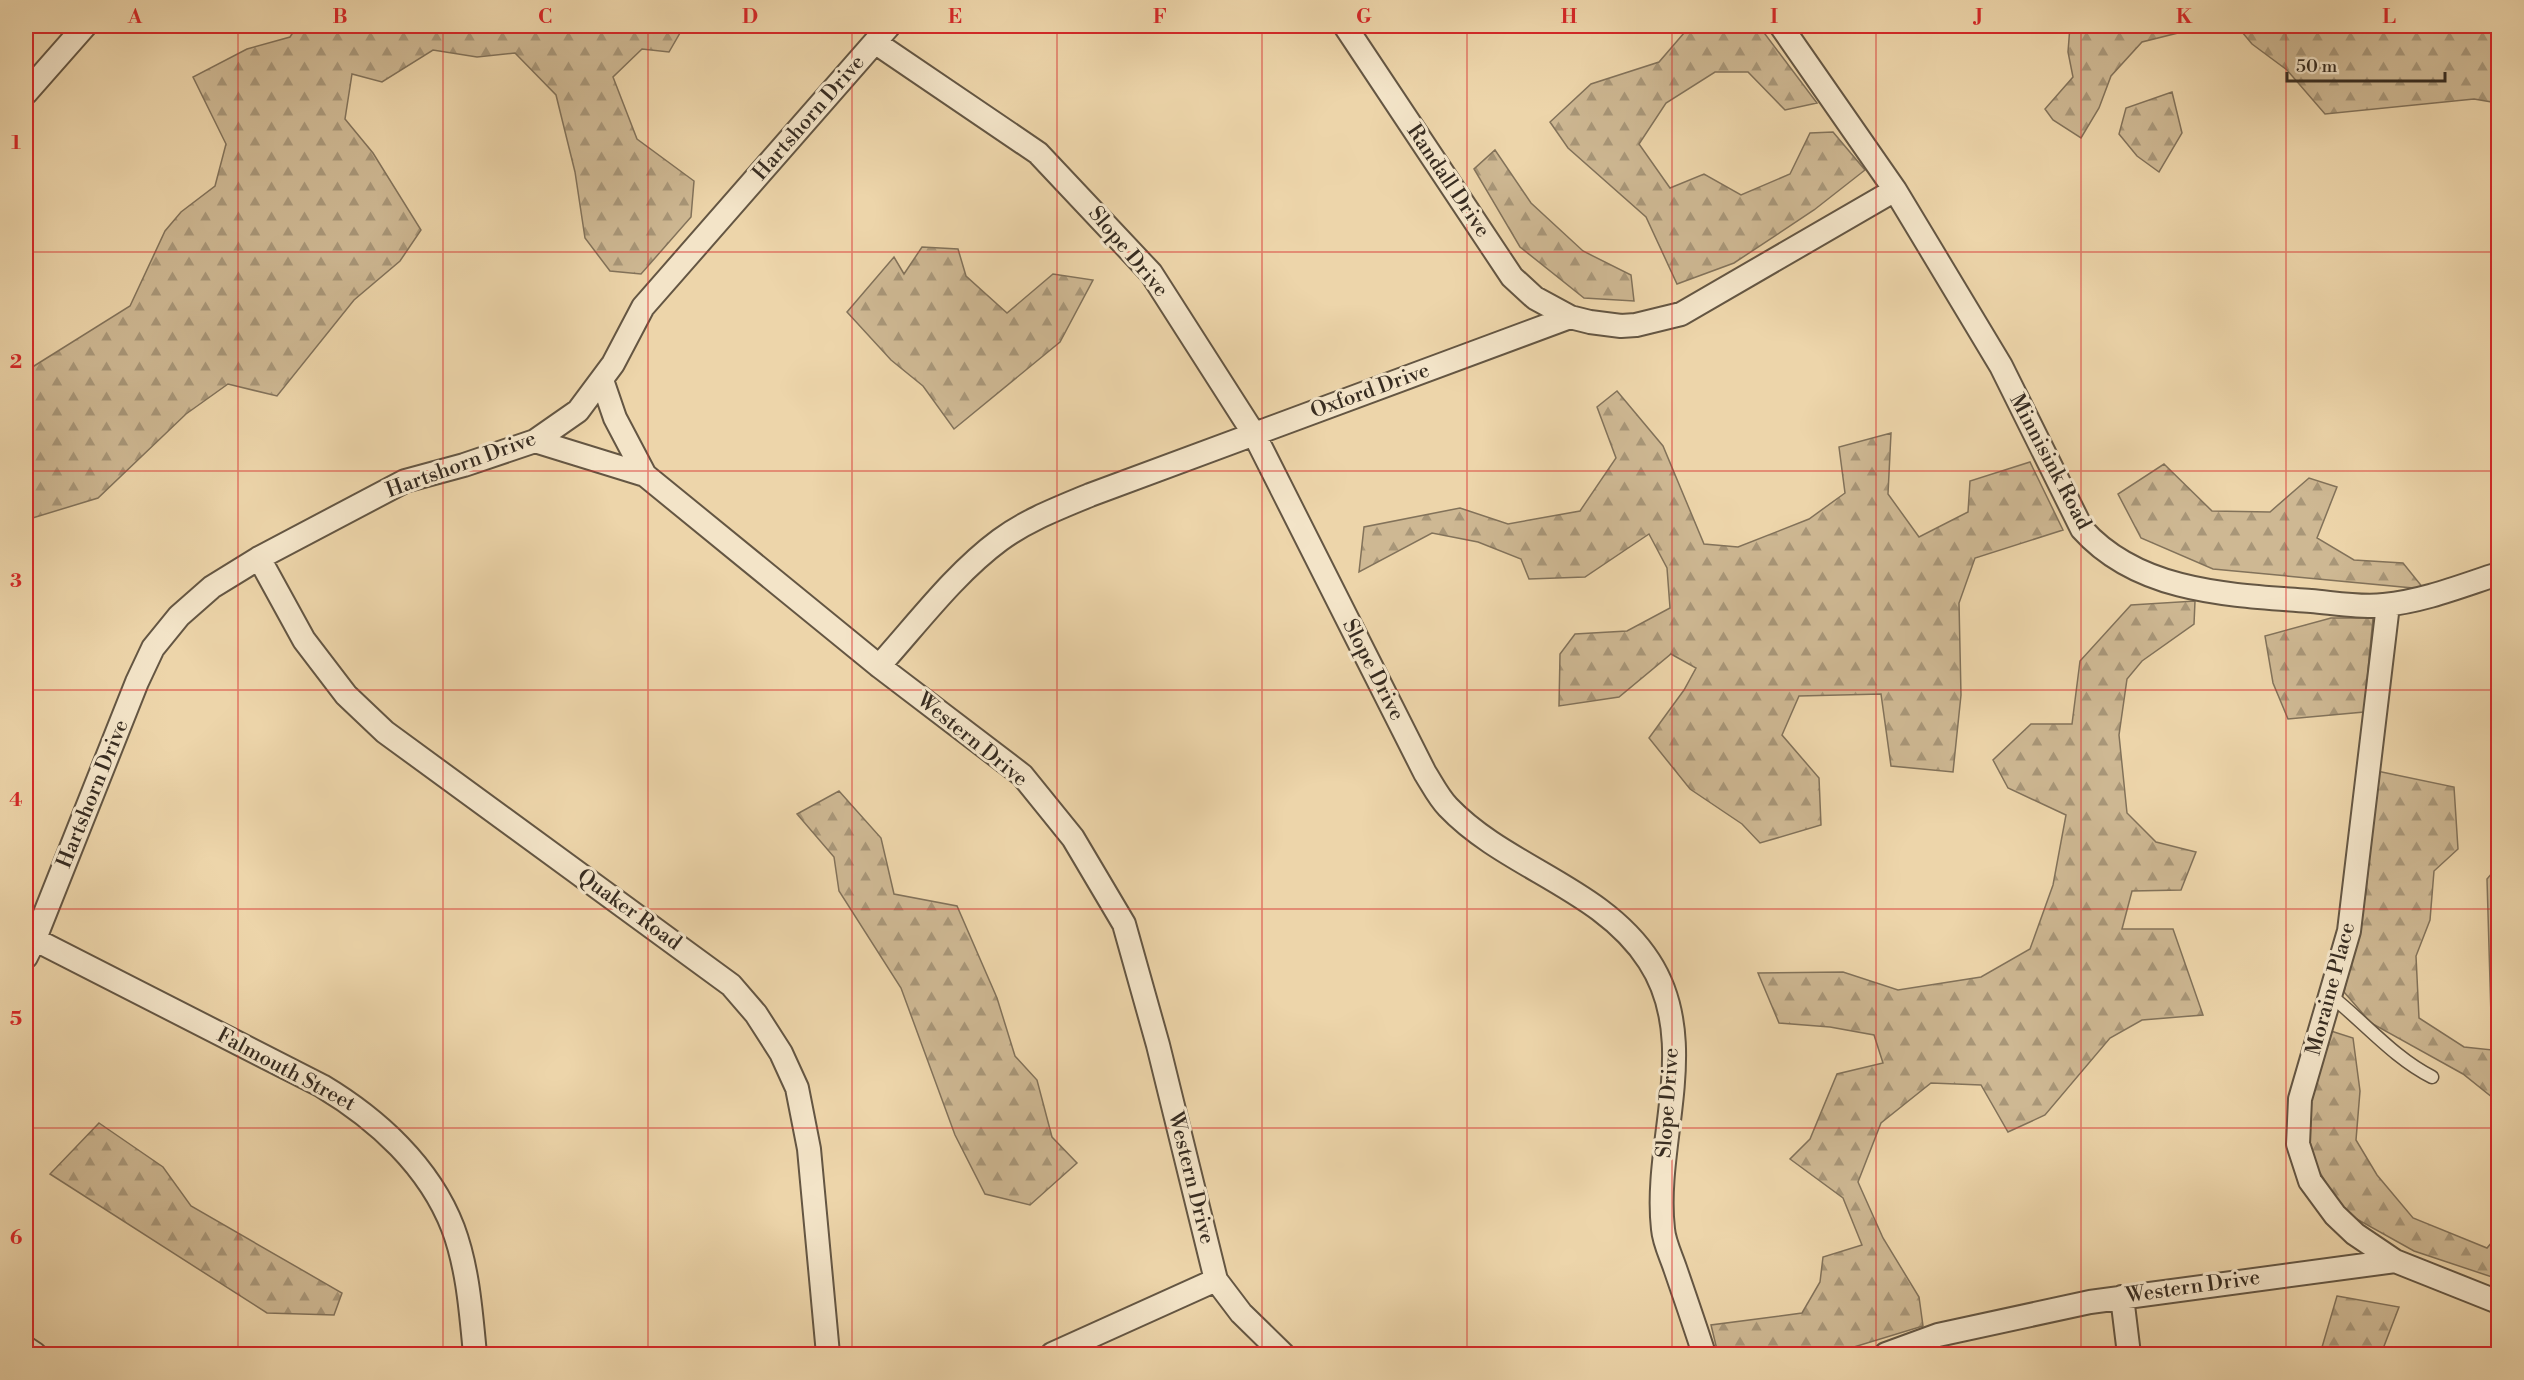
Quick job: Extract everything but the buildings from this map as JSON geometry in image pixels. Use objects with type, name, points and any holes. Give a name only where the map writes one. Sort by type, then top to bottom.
[{"type":"street","points":[[26,93],[85,26]]},
{"type":"street","name":"Randall Drive","points":[[1345,26],[1512,277],[1535,298],[1570,316]]},
{"type":"street","name":"Minnisink Road","points":[[1781,26],[1895,190],[2001,366],[2082,529],[2098,547],[2125,566],[2180,586],[2240,596],[2388,605],[2422,599],[2499,574]]},
{"type":"street","name":"Hartshorn Drive","points":[[28,944],[137,682],[153,648],[179,616],[212,587],[259,558],[405,481],[474,462],[535,441],[578,411],[602,380],[643,308],[882,34]]},
{"type":"street","name":"Slope Drive","points":[[882,34],[1038,153],[1098,214],[1151,273],[1254,434],[1425,773],[1447,806],[1497,848],[1552,879],[1606,916],[1650,961],[1665,994],[1673,1031],[1673,1098],[1663,1176],[1663,1231],[1704,1354]]},
{"type":"street","points":[[1570,316],[1590,322],[1621,326],[1636,325],[1681,314],[1895,190]]},
{"type":"street","name":"Oxford Drive","points":[[879,666],[967,569],[1000,540],[1039,517],[1090,495],[1570,316]]},
{"type":"street","name":"Western Drive","points":[[602,380],[615,418],[645,475]]},
{"type":"street","name":"Western Drive","points":[[535,441],[645,475],[879,666],[1022,775],[1073,838],[1124,924],[1158,1045],[1216,1280],[1241,1313],[1283,1354]]},
{"type":"street","name":"Quaker Road","points":[[259,558],[303,640],[346,694],[385,732],[730,985],[756,1014],[781,1053],[797,1088],[809,1149],[828,1354]]},
{"type":"street","name":"Moraine Place","points":[[2388,605],[2349,931],[2300,1099],[2298,1144],[2310,1181],[2335,1215],[2355,1234],[2395,1262]]},
{"type":"street","name":"Falmouth Street","points":[[28,944],[322,1086],[357,1107],[384,1131],[432,1188],[453,1228],[464,1273],[475,1354]]},
{"type":"street","name":"Western Drive","points":[[1886,1354],[1938,1335],[1980,1325],[2122,1298],[2395,1262],[2499,1302]]},
{"type":"street","points":[[1052,1354],[1216,1280]]},
{"type":"street","points":[[2122,1298],[2129,1354]]},
{"type":"street","points":[[26,1348],[35,1354]]},
{"type":"lane","points":[[2330,996],[2367,1025],[2409,1065],[2432,1077]]},
{"type":"green space","points":[[297,26],[684,26],[669,52],[642,49],[613,77],[637,139],[694,181],[691,217],[641,274],[610,271],[585,238],[575,172],[556,95],[515,53],[477,57],[433,50],[382,82],[352,74],[345,119],[373,153],[421,230],[400,261],[354,300],[277,396],[228,384],[186,414],[98,498],[26,520],[26,371],[130,306],[165,231],[181,212],[215,186],[226,144],[193,77],[247,49],[290,37]]},
{"type":"green space","points":[[1690,26],[1759,26],[1817,103],[1785,110],[1748,72],[1715,72],[1666,103],[1639,144],[1670,188],[1704,174],[1741,195],[1790,174],[1810,133],[1833,132],[1865,170],[1814,210],[1734,263],[1677,284],[1646,217],[1568,148],[1550,122],[1591,84],[1659,62]]},
{"type":"green space","points":[[2070,26],[2206,26],[2142,42],[2111,76],[2099,108],[2081,138],[2053,120],[2045,109],[2073,77],[2068,52]]},
{"type":"green space","points":[[2237,26],[2498,26],[2498,103],[2474,99],[2325,114],[2287,70],[2252,44]]},
{"type":"green space","points":[[2172,92],[2182,133],[2159,172],[2137,156],[2119,134],[2126,108]]},
{"type":"green space","points":[[1495,150],[1531,203],[1583,251],[1631,275],[1634,301],[1584,298],[1520,247],[1474,169]]},
{"type":"green space","points":[[922,247],[958,249],[966,276],[1007,313],[1053,274],[1093,280],[1060,342],[954,429],[923,386],[891,360],[847,312],[894,257],[904,274]]},
{"type":"green space","points":[[1617,391],[1663,446],[1704,544],[1738,547],[1809,519],[1845,493],[1839,447],[1891,433],[1888,494],[1919,537],[1968,512],[1970,481],[2030,462],[2063,530],[1975,558],[1959,603],[1961,695],[1953,772],[1891,766],[1881,694],[1799,696],[1782,735],[1819,778],[1821,825],[1760,843],[1742,824],[1690,789],[1649,738],[1684,690],[1696,668],[1671,654],[1619,697],[1559,706],[1560,654],[1575,634],[1627,631],[1670,608],[1667,568],[1649,534],[1585,577],[1529,579],[1521,559],[1478,542],[1432,533],[1359,572],[1364,527],[1460,508],[1508,524],[1580,511],[1616,458],[1597,407]]},
{"type":"green space","points":[[2164,464],[2212,511],[2270,512],[2309,478],[2337,487],[2317,538],[2354,560],[2403,563],[2424,589],[2213,569],[2141,538],[2118,494]]},
{"type":"green space","points":[[2195,601],[2194,624],[2142,661],[2127,679],[2119,735],[2127,813],[2156,842],[2196,852],[2181,890],[2132,891],[2122,929],[2173,929],[2203,1015],[2142,1020],[2110,1038],[2045,1115],[2008,1132],[1981,1085],[1931,1083],[1881,1123],[1858,1182],[1883,1238],[1919,1297],[1923,1326],[1831,1354],[1718,1354],[1711,1325],[1802,1313],[1820,1282],[1823,1257],[1862,1245],[1843,1198],[1790,1159],[1810,1139],[1837,1074],[1883,1063],[1874,1035],[1830,1027],[1779,1023],[1758,973],[1843,972],[1898,990],[1981,977],[2030,949],[2053,885],[2066,815],[2008,788],[1993,760],[2031,724],[2072,724],[2080,661],[2131,605]]},
{"type":"green space","points":[[2331,618],[2373,618],[2364,712],[2288,719],[2273,683],[2265,636]]},
{"type":"green space","points":[[2377,771],[2454,787],[2458,849],[2434,871],[2430,920],[2416,956],[2419,1018],[2464,1047],[2492,1050],[2487,879],[2498,866],[2498,1102],[2463,1074],[2371,1023],[2344,992],[2366,892]]},
{"type":"green space","points":[[839,791],[881,838],[894,894],[957,906],[997,998],[1015,1056],[1037,1080],[1052,1137],[1077,1163],[1030,1205],[985,1194],[955,1135],[901,988],[839,891],[834,857],[797,814]]},
{"type":"green space","points":[[2331,1031],[2353,1038],[2360,1091],[2356,1140],[2377,1175],[2413,1218],[2487,1248],[2498,1235],[2498,1279],[2414,1251],[2344,1212],[2309,1155],[2307,1101]]},
{"type":"green space","points":[[99,1123],[163,1167],[191,1206],[342,1293],[334,1315],[267,1313],[50,1174]]},
{"type":"green space","points":[[2337,1296],[2399,1307],[2381,1354],[2320,1354]]}]
